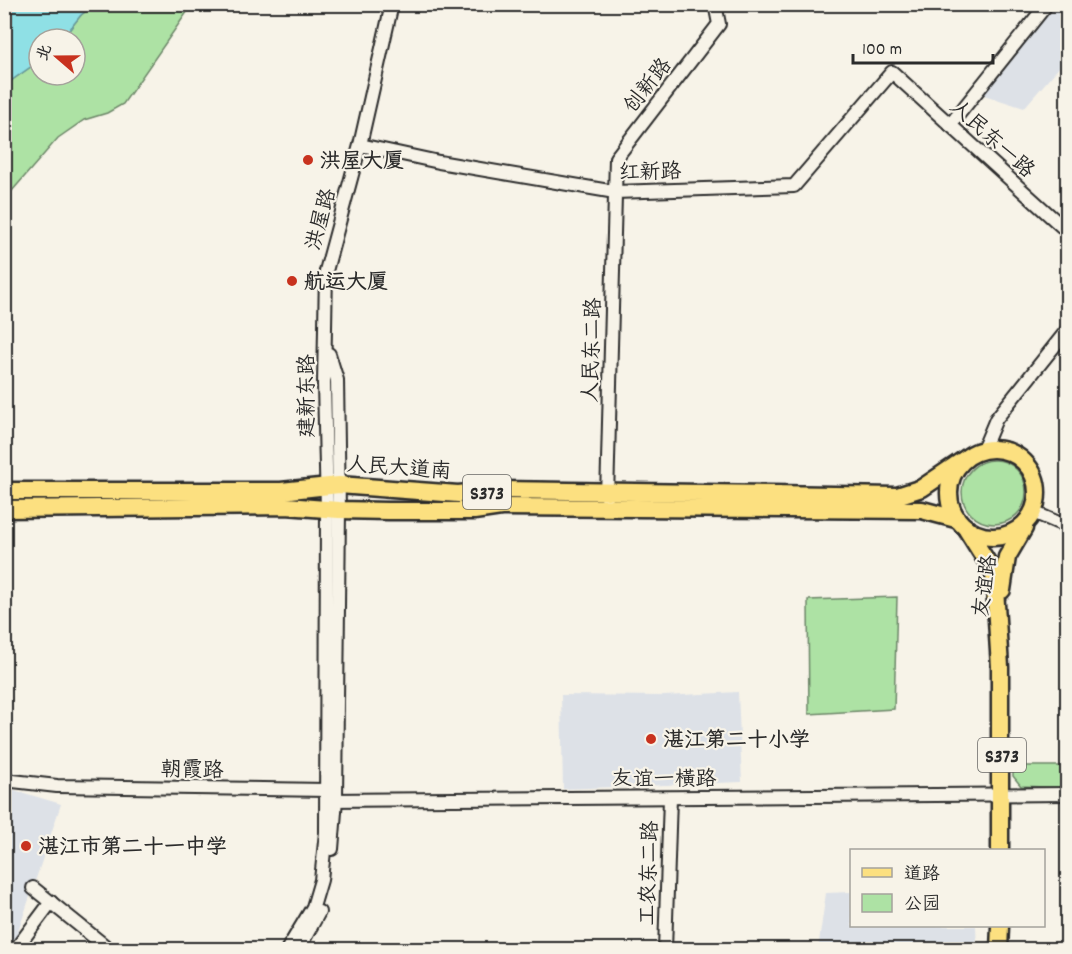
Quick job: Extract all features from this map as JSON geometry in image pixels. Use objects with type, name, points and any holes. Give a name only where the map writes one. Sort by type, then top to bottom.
[{"type":"main road","name":"S373","points":[[983,450],[1004,450],[1023,460],[1032,471],[1037,484],[1037,499],[1030,517],[1017,531],[999,537],[979,536],[962,524],[951,508],[948,495],[954,471],[971,454],[983,450]]},
{"type":"main road","name":"人民大道南","points":[[4,509],[286,506],[333,510],[474,511],[501,507],[607,501],[897,496],[922,488],[962,461]]},
{"type":"main road","name":"人民大道南","points":[[4,491],[281,491],[332,486],[458,494],[501,490],[607,501],[922,510],[962,524]]},
{"type":"main road","name":"友谊路","points":[[1000,849],[1001,600],[1007,557],[1030,517]]},
{"type":"main road","name":"友谊路","points":[[962,524],[994,573],[1000,660]]},
{"type":"main road","points":[[999,950],[1000,927]]},
{"type":"street","name":"洪屋路","points":[[326,342],[326,271],[360,145],[392,4]]},
{"type":"street","name":"创新路","points":[[615,192],[616,158],[719,24],[715,4]]},
{"type":"street","points":[[950,125],[1047,4]]},
{"type":"street","name":"红新路","points":[[360,145],[439,162],[615,192],[794,186],[891,72]]},
{"type":"street","name":"人民东一路","points":[[891,72],[1068,232]]},
{"type":"street","name":"人民东二路","points":[[607,501],[615,192]]},
{"type":"street","points":[[983,450],[996,419],[1068,329]]},
{"type":"street","name":"建新东路","points":[[287,950],[313,907],[321,880],[330,797],[332,486],[337,380],[326,342]]},
{"type":"street","points":[[1030,517],[1068,527]]},
{"type":"street","name":"朝霞路","points":[[4,780],[57,786],[330,797]]},
{"type":"street","name":"友谊一横路","points":[[330,797],[1001,798],[1068,796]]},
{"type":"street","name":"建新东路","points":[[298,950],[320,910],[328,885],[334,832],[330,797]]},
{"type":"street","name":"工农东二路","points":[[665,950],[670,798]]},
{"type":"street","points":[[33,888],[110,950]]},
{"type":"street","points":[[15,950],[51,902]]},
{"type":"shaded area","points":[[1052,5],[1067,5],[1067,58],[1024,108],[978,93]]},
{"type":"shaded area","name":"湛江第二十小学","points":[[738,692],[742,782],[563,789],[561,695],[664,696]]},
{"type":"shaded area","name":"湛江市第二十一中学","points":[[4,787],[61,804],[12,950],[4,949]]},
{"type":"shaded area","points":[[850,892],[850,927],[976,927],[977,949],[818,949],[826,893]]},
{"type":"green space","points":[[94,5],[192,5],[123,104],[107,113],[84,120],[58,138],[5,199],[5,85],[27,69],[27,87],[87,87],[87,27],[72,27],[81,15]]},
{"type":"green space","points":[[988,460],[1000,460],[1017,469],[1024,480],[1026,492],[1024,504],[1017,515],[1000,524],[988,524],[976,519],[967,510],[962,498],[962,486],[967,474],[976,465]]},
{"type":"green space","points":[[897,597],[894,709],[809,714],[808,600]]},
{"type":"green space","points":[[1013,766],[1067,766],[1067,788],[1021,786],[1013,776]]},
{"type":"water","points":[[5,4],[94,4],[72,27],[27,27],[27,69],[5,85]]},
{"type":"place","name":"洪屋大厦","points":[[308,160]]},
{"type":"place","name":"航运大厦","points":[[292,281]]},
{"type":"place","name":"湛江第二十小学","points":[[651,739]]},
{"type":"place","name":"湛江市第二十一中学","points":[[26,846]]}]
